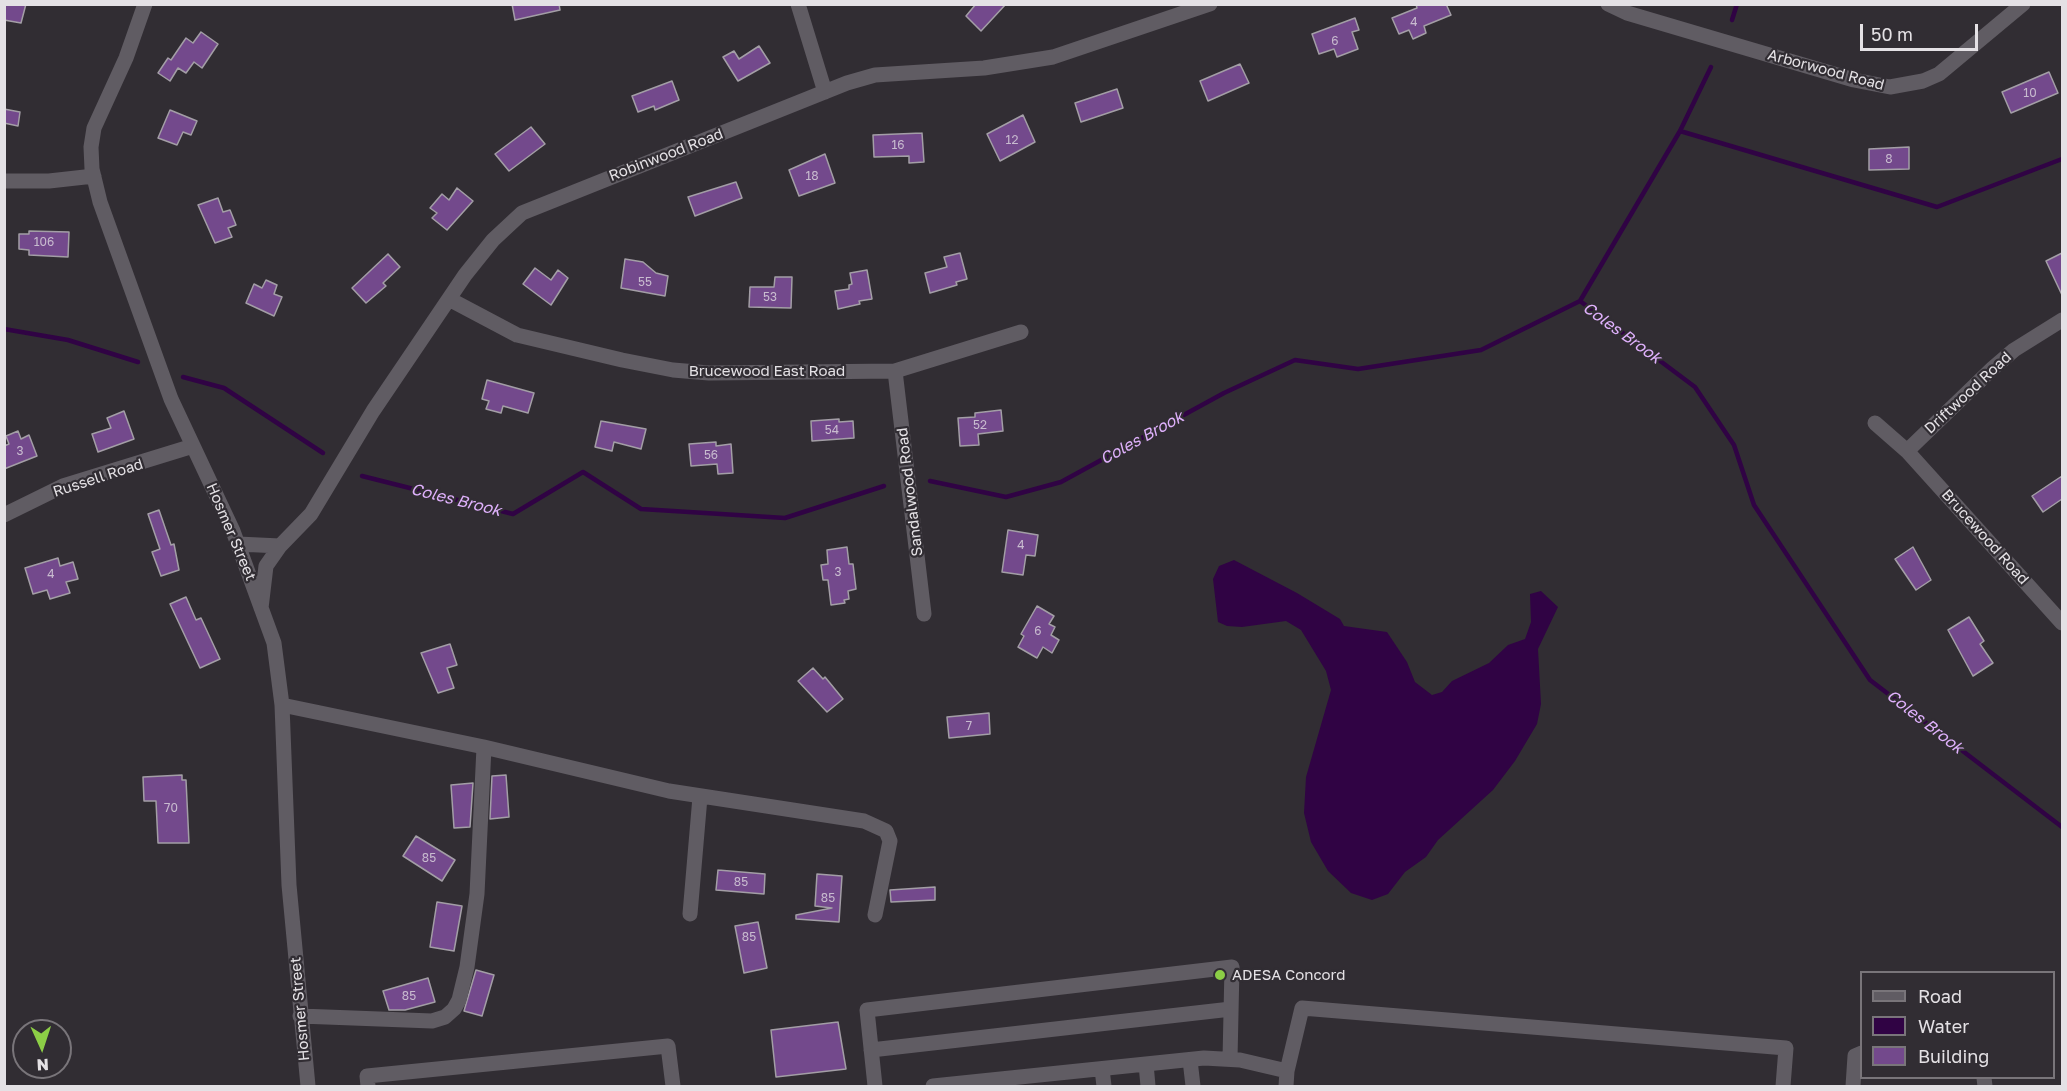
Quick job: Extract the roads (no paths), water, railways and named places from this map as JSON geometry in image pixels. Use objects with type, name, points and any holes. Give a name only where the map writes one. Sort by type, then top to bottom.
[{"type":"street","name":"Hosmer Street","points":[[145,4],[126,58],[94,128],[91,147],[94,176],[99,202],[171,399],[238,544],[274,643],[282,705],[289,885],[308,1086]]},
{"type":"street","points":[[798,4],[825,92]]},
{"type":"street","name":"Robinwood Road","points":[[261,608],[266,566],[280,546],[311,514],[373,411],[449,299],[493,240],[522,213],[825,92],[875,75],[984,68],[1053,57],[1210,4]]},
{"type":"street","name":"Arborwood Road","points":[[1608,4],[1626,13],[1843,77],[1890,87],[1914,84],[1939,74],[2023,4]]},
{"type":"street","points":[[4,181],[49,181],[94,176]]},
{"type":"street","name":"Brucewood East Road","points":[[449,299],[517,335],[673,370],[743,374],[895,370],[1021,332]]},
{"type":"street","name":"Driftwood Road","points":[[1907,451],[2000,362],[2037,334],[2062,320]]},
{"type":"street","name":"Sandalwood Road","points":[[895,370],[924,614]]},
{"type":"street","name":"Brucewood Road","points":[[1875,423],[1907,451],[2062,623]]},
{"type":"street","name":"Russell Road","points":[[4,515],[63,486],[193,446]]},
{"type":"street","points":[[238,544],[280,546]]},
{"type":"street","points":[[282,705],[484,747],[700,797],[864,821],[885,831],[890,841],[890,852],[875,915]]},
{"type":"street","points":[[300,1016],[432,1021],[445,1017],[454,1009],[459,1000],[467,967],[477,894],[484,747]]},
{"type":"street","points":[[690,914],[700,797]]},
{"type":"street","points":[[875,1086],[867,1010],[1232,967],[1230,1059]]},
{"type":"street","points":[[933,1086],[1059,1080],[1102,1069],[1190,1060],[1230,1059],[1286,1079],[1302,1008],[1786,1048],[1783,1086]]},
{"type":"street","points":[[872,1050],[1231,1009]]},
{"type":"street","points":[[368,1086],[367,1076],[668,1046],[673,1086]]},
{"type":"street","points":[[1853,1086],[1855,1056],[1860,1054]]},
{"type":"street","points":[[1190,1060],[1193,1086]]},
{"type":"street","points":[[1146,1064],[1148,1086]]},
{"type":"street","points":[[1102,1069],[1104,1086]]},
{"type":"water","points":[[1234,560],[1297,593],[1340,619],[1344,626],[1387,632],[1407,662],[1415,682],[1432,695],[1442,692],[1452,681],[1489,663],[1508,645],[1525,639],[1531,622],[1530,594],[1541,591],[1558,607],[1538,649],[1541,704],[1537,724],[1515,761],[1493,790],[1438,840],[1426,857],[1405,872],[1388,894],[1372,900],[1351,893],[1328,871],[1311,842],[1304,813],[1306,777],[1331,690],[1326,671],[1301,630],[1286,621],[1242,627],[1227,626],[1218,622],[1213,579],[1219,566]]},
{"type":"waterway","points":[[1732,20],[1737,4]]},
{"type":"waterway","points":[[1580,301],[1680,131],[1711,67]]},
{"type":"waterway","points":[[1680,131],[1937,207],[2062,159]]},
{"type":"waterway","name":"Coles Brook","points":[[930,481],[1006,497],[1061,482],[1224,393],[1295,360],[1358,369],[1481,350],[1580,301],[1695,387],[1734,445],[1754,505],[1870,680],[2062,827]]},
{"type":"waterway","name":"Coles Brook","points":[[4,329],[68,340],[138,362]]},
{"type":"waterway","name":"Coles Brook","points":[[183,377],[224,388],[323,453]]},
{"type":"waterway","name":"Coles Brook","points":[[362,476],[513,514],[583,472],[641,509],[785,518],[884,486]]},
{"type":"place","name":"ADESA Concord","points":[[1220,975]]}]
